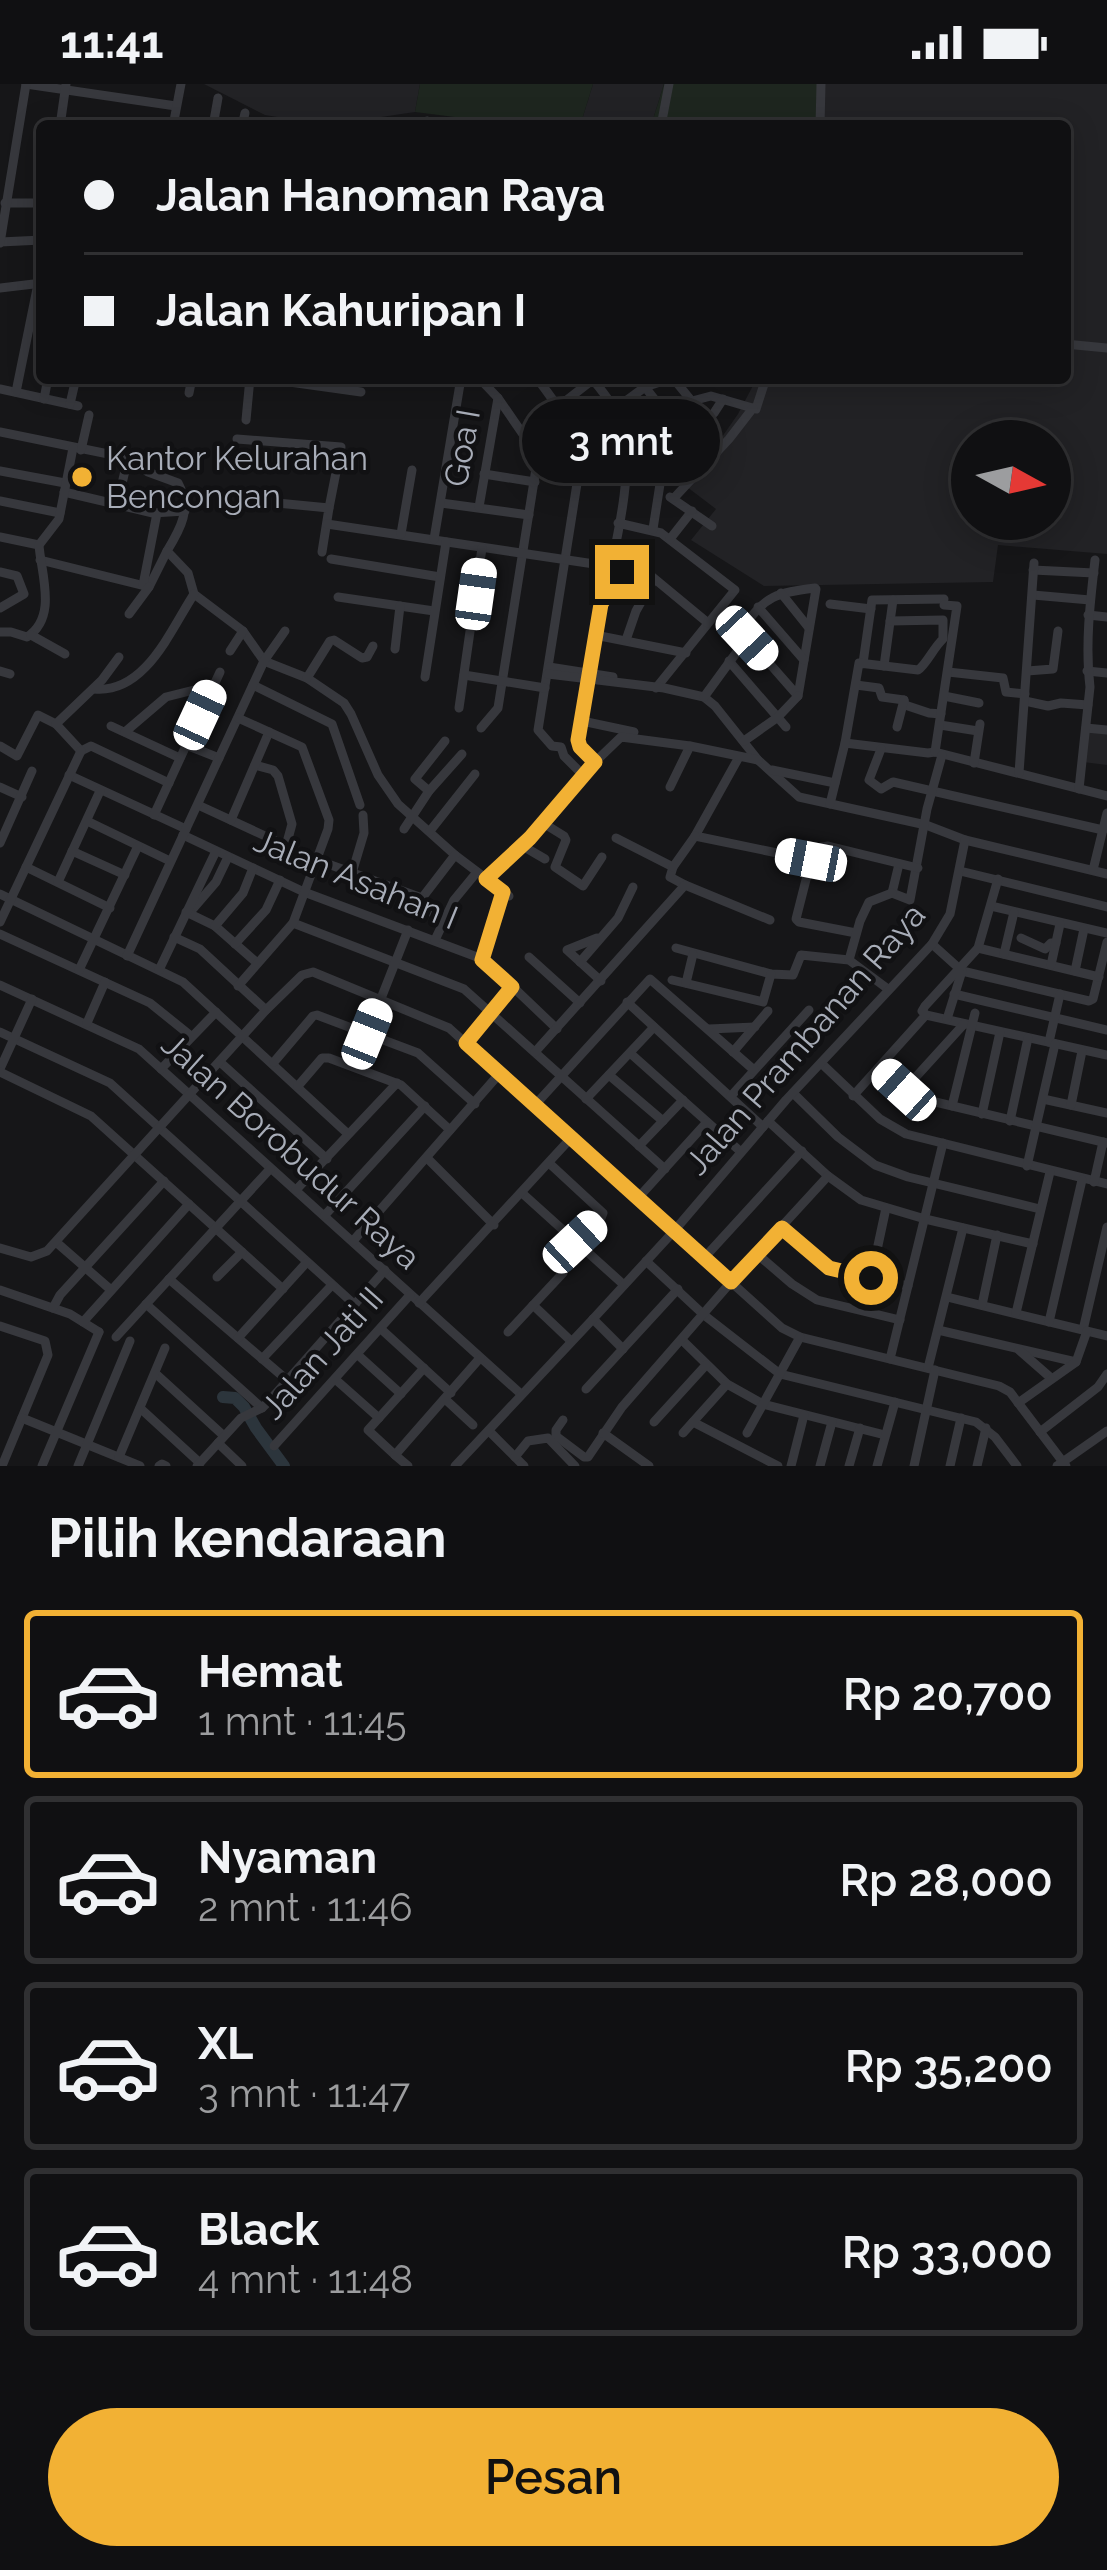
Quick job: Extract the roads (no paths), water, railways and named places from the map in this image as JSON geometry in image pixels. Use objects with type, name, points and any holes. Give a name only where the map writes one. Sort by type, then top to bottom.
[{"type":"street","points":[[36,240],[0,242],[5,179],[26,84],[176,106]]},
{"type":"street","points":[[139,100],[142,84]]},
{"type":"street","points":[[174,120],[181,84]]},
{"type":"street","points":[[662,120],[669,84]]},
{"type":"street","points":[[820,120],[821,84]]},
{"type":"street","points":[[61,120],[65,87]]},
{"type":"street","points":[[214,120],[218,98]]},
{"type":"street","points":[[243,120],[245,113]]},
{"type":"street","points":[[0,135],[17,139]]},
{"type":"street","points":[[3,211],[36,204]]},
{"type":"street","points":[[0,288],[36,284]]},
{"type":"street","points":[[16,392],[36,302]]},
{"type":"street","points":[[1071,345],[1107,348]]},
{"type":"street","points":[[44,399],[47,384]]},
{"type":"street","points":[[0,389],[74,405],[76,384]]},
{"type":"street","points":[[189,393],[191,384]]},
{"type":"street","points":[[246,420],[249,384]]},
{"type":"street","points":[[306,384],[361,392]]},
{"type":"street","points":[[425,677],[440,577],[441,503],[460,384]]},
{"type":"street","points":[[481,728],[498,708],[537,451],[485,384]]},
{"type":"street","points":[[541,384],[580,439],[582,452],[538,730],[552,746],[561,747],[583,776]]},
{"type":"street","points":[[559,406],[587,384]]},
{"type":"street","points":[[597,384],[624,430],[627,455],[611,567]]},
{"type":"street","points":[[615,409],[654,384]]},
{"type":"street","points":[[677,384],[707,420]]},
{"type":"street","points":[[692,401],[706,396],[752,408],[758,406],[761,384]]},
{"type":"street","points":[[645,387],[687,441]]},
{"type":"street","name":"Goa I","points":[[478,507],[498,398]]},
{"type":"street","points":[[664,465],[723,399]]},
{"type":"street","points":[[674,498],[752,408]]},
{"type":"street","points":[[31,635],[47,600],[39,545],[58,521],[88,415]]},
{"type":"street","points":[[653,529],[670,420]]},
{"type":"street","points":[[0,432],[128,458],[178,483],[185,511],[182,526],[129,614]]},
{"type":"street","points":[[237,440],[341,447],[326,555],[440,577]]},
{"type":"street","points":[[117,505],[128,458]]},
{"type":"street","points":[[401,534],[412,470]]},
{"type":"street","points":[[0,471],[117,505],[157,513],[185,511]]},
{"type":"street","points":[[484,474],[535,482]]},
{"type":"street","points":[[658,496],[674,498],[712,526]]},
{"type":"street","points":[[0,501],[60,513]]},
{"type":"street","points":[[277,503],[329,508]]},
{"type":"street","points":[[441,503],[529,515]]},
{"type":"street","points":[[670,539],[692,511]]},
{"type":"street","points":[[146,586],[157,513]]},
{"type":"street","points":[[618,523],[653,529],[735,590],[659,687]]},
{"type":"street","points":[[327,524],[641,571],[708,623]]},
{"type":"street","points":[[0,536],[39,545]]},
{"type":"street","points":[[459,708],[482,548]]},
{"type":"street","points":[[167,551],[188,573],[194,594],[243,631],[264,661],[307,678],[348,708],[378,775],[398,804],[506,894],[482,960]]},
{"type":"street","points":[[40,560],[146,586]]},
{"type":"street","points":[[1079,789],[1095,560]]},
{"type":"street","points":[[1019,773],[1034,567],[1094,573]]},
{"type":"street","points":[[595,762],[578,743],[588,676],[605,594],[624,568]]},
{"type":"street","points":[[0,572],[17,576],[24,591],[0,608]]},
{"type":"street","points":[[626,640],[654,579]]},
{"type":"street","points":[[704,697],[758,607],[781,593],[815,588],[798,696],[743,741]]},
{"type":"street","points":[[781,593],[809,628]]},
{"type":"street","points":[[94,688],[118,688],[145,668],[194,594]]},
{"type":"street","points":[[1033,595],[1090,600]]},
{"type":"street","points":[[338,597],[434,611]]},
{"type":"street","points":[[861,663],[923,667],[935,644],[944,639],[945,598]]},
{"type":"street","points":[[830,804],[873,600],[945,598],[957,606],[939,753],[911,899],[892,893],[869,902],[848,959]]},
{"type":"street","points":[[884,666],[893,600]]},
{"type":"street","points":[[830,604],[871,609]]},
{"type":"street","points":[[395,649],[400,606]]},
{"type":"street","points":[[758,607],[804,660]]},
{"type":"street","points":[[1088,615],[1107,617]]},
{"type":"street","points":[[890,621],[943,620]]},
{"type":"street","points":[[230,651],[243,631]]},
{"type":"street","points":[[127,956],[264,661],[285,631]]},
{"type":"street","points":[[1027,671],[1053,669],[1058,631]]},
{"type":"street","points":[[0,632],[31,635],[65,654]]},
{"type":"street","points":[[745,634],[798,696]]},
{"type":"street","points":[[595,635],[686,653]]},
{"type":"street","points":[[307,678],[331,640],[362,658],[373,646]]},
{"type":"street","points":[[56,724],[119,657]]},
{"type":"street","points":[[729,661],[786,727]]},
{"type":"street","points":[[548,671],[704,697],[794,795],[1107,874]]},
{"type":"street","points":[[1087,671],[1107,673]]},
{"type":"street","points":[[154,815],[220,672]]},
{"type":"street","points":[[948,672],[1003,678],[1006,692],[1048,706],[1088,705]]},
{"type":"street","points":[[464,675],[545,688]]},
{"type":"street","points":[[124,732],[166,697],[214,685]]},
{"type":"street","points":[[254,685],[332,724],[362,810],[364,832],[352,873]]},
{"type":"street","points":[[856,685],[879,688],[882,698],[904,700]]},
{"type":"street","points":[[944,696],[979,703]]},
{"type":"street","points":[[904,700],[906,706],[940,720],[979,728],[974,763]]},
{"type":"street","points":[[897,727],[904,700]]},
{"type":"street","points":[[0,746],[16,756],[38,715],[56,724],[81,751]]},
{"type":"street","points":[[238,718],[301,746],[329,823],[292,923],[238,986]]},
{"type":"street","points":[[582,722],[835,783]]},
{"type":"street","points":[[111,726],[180,758]]},
{"type":"street","points":[[1085,728],[1107,730]]},
{"type":"street","points":[[231,820],[269,732]]},
{"type":"street","points":[[435,940],[454,900],[521,845],[623,736],[759,761]]},
{"type":"street","points":[[429,791],[415,779],[445,741]]},
{"type":"street","points":[[845,743],[939,753],[1107,796]]},
{"type":"street","points":[[0,922],[6,896],[26,866],[81,751],[91,746],[169,783]]},
{"type":"street","points":[[186,746],[219,758]]},
{"type":"street","points":[[670,787],[690,746]]},
{"type":"street","points":[[881,749],[869,780],[882,789],[892,782],[933,790],[1104,835]]},
{"type":"street","points":[[404,829],[461,754]]},
{"type":"street","points":[[739,757],[670,877],[770,920]]},
{"type":"street","points":[[255,765],[276,772],[292,824],[286,846]]},
{"type":"street","points":[[0,843],[32,771]]},
{"type":"street","name":"Jalan Asahan I","points":[[69,775],[304,892],[482,960],[557,1029]]},
{"type":"street","points":[[430,831],[475,775]]},
{"type":"street","points":[[0,787],[22,797]]},
{"type":"street","points":[[58,882],[100,791]]},
{"type":"street","points":[[198,806],[316,860],[422,898],[441,925]]},
{"type":"street","points":[[1093,870],[1107,813]]},
{"type":"street","points":[[87,821],[170,861]]},
{"type":"street","points":[[543,823],[566,840],[555,867],[583,886],[602,857]]},
{"type":"street","points":[[695,836],[811,860]]},
{"type":"street","points":[[616,838],[673,867]]},
{"type":"street","name":"Jalan Prambanan Raya","points":[[455,1466],[932,944],[950,914],[965,840]]},
{"type":"street","points":[[521,845],[544,859]]},
{"type":"street","points":[[856,933],[796,919],[811,860],[821,845],[918,868]]},
{"type":"street","points":[[79,970],[138,846]]},
{"type":"street","points":[[158,970],[205,886],[216,850]]},
{"type":"street","points":[[72,851],[125,875]]},
{"type":"street","points":[[422,898],[455,855]]},
{"type":"street","points":[[205,886],[219,877],[228,856]]},
{"type":"street","points":[[892,893],[899,864]]},
{"type":"street","points":[[26,866],[110,908]]},
{"type":"street","points":[[214,926],[243,893],[253,868]]},
{"type":"street","points":[[960,871],[1107,907]]},
{"type":"street","points":[[926,1015],[923,1009],[978,948],[998,879]]},
{"type":"street","points":[[235,944],[266,910],[280,880]]},
{"type":"street","points":[[536,1052],[685,885]]},
{"type":"street","points":[[580,962],[618,918],[634,887]]},
{"type":"street","points":[[6,896],[183,982],[348,1134]]},
{"type":"street","points":[[932,944],[960,970],[1091,1001],[1107,938],[991,906]]},
{"type":"street","points":[[1004,954],[1014,912]]},
{"type":"street","points":[[187,913],[214,926],[256,962]]},
{"type":"street","points":[[292,923],[464,988],[664,1169]]},
{"type":"street","points":[[1051,964],[1060,924]]},
{"type":"street","points":[[1075,971],[1084,929]]},
{"type":"street","points":[[367,1034],[408,930]]},
{"type":"street","points":[[0,934],[159,1008],[191,1036]]},
{"type":"street","points":[[174,937],[200,949],[266,1010]]},
{"type":"street","points":[[601,937],[567,950],[601,981]]},
{"type":"street","points":[[1021,938],[1045,950],[1056,943]]},
{"type":"street","points":[[676,948],[771,974],[793,974],[800,955],[848,959],[888,989]]},
{"type":"street","points":[[978,948],[1099,977]]},
{"type":"street","points":[[686,983],[693,953]]},
{"type":"street","points":[[529,956],[580,1003]]},
{"type":"street","points":[[947,1019],[960,970]]},
{"type":"street","points":[[0,1248],[37,1256],[56,1242],[266,1010],[307,972],[439,1022],[782,1328],[800,1337],[999,1386],[1010,1392],[1062,1465],[1107,1431]]},
{"type":"street","points":[[672,980],[763,1003],[771,974]]},
{"type":"street","points":[[535,1105],[646,981],[653,979],[754,1070]]},
{"type":"street","points":[[87,1023],[105,982]]},
{"type":"street","name":"Jalan Borobudur Raya","points":[[0,985],[139,1049],[521,1394]]},
{"type":"street","points":[[466,1043],[512,987]]},
{"type":"street","points":[[954,994],[1107,1030]]},
{"type":"street","points":[[1027,1166],[1060,994]]},
{"type":"street","points":[[32,999],[0,1070],[83,1111],[283,1289]]},
{"type":"street","points":[[627,1002],[731,1096],[861,1200],[1033,1244]]},
{"type":"street","points":[[731,1096],[808,1010]]},
{"type":"street","points":[[733,1052],[768,1011]]},
{"type":"street","points":[[161,1070],[215,1012]]},
{"type":"street","points":[[904,1090],[975,1013]]},
{"type":"street","points":[[274,1062],[315,1015],[424,1056],[475,1104]]},
{"type":"street","points":[[926,1015],[1107,1055]]},
{"type":"street","points":[[853,1096],[926,1015]]},
{"type":"street","points":[[952,1106],[967,1025]]},
{"type":"street","points":[[586,1099],[654,1027]]},
{"type":"street","points":[[709,1029],[755,1027]]},
{"type":"street","points":[[0,1032],[106,1081],[355,1305]]},
{"type":"street","points":[[982,1114],[1000,1033]]},
{"type":"street","points":[[1010,1121],[1028,1039]]},
{"type":"street","points":[[1071,1105],[1082,1051]]},
{"type":"street","points":[[630,1053],[741,1152]]},
{"type":"street","points":[[298,1085],[323,1057],[397,1084],[450,1130]]},
{"type":"street","points":[[220,1062],[327,1159]]},
{"type":"street","points":[[821,1064],[893,1128],[1107,1184]]},
{"type":"street","points":[[880,1068],[904,1090],[927,1100],[1105,1143],[1088,1181],[1049,1322]]},
{"type":"street","points":[[353,1241],[500,1073]]},
{"type":"street","points":[[609,1075],[663,1121]]},
{"type":"street","points":[[296,1190],[397,1084]]},
{"type":"street","points":[[793,1093],[875,1165],[1040,1209]]},
{"type":"street","points":[[1043,1099],[1107,1113]]},
{"type":"street","points":[[639,1146],[683,1100]]},
{"type":"street","points":[[325,1215],[425,1106]]},
{"type":"street","points":[[638,1198],[707,1122]]},
{"type":"street","points":[[419,1304],[571,1138]]},
{"type":"street","points":[[890,1359],[944,1143]]},
{"type":"street","points":[[704,1258],[802,1151]]},
{"type":"street","points":[[427,1158],[494,1225]]},
{"type":"street","points":[[549,1162],[602,1211],[601,1218],[575,1242]]},
{"type":"street","points":[[42,1466],[102,1335],[146,1304],[270,1169]]},
{"type":"street","points":[[1016,1313],[1050,1172]]},
{"type":"street","points":[[563,1420],[556,1434],[587,1458],[731,1282],[828,1176]]},
{"type":"street","points":[[52,1308],[164,1181]]},
{"type":"street","points":[[521,1193],[624,1286]]},
{"type":"street","points":[[83,1322],[189,1204]]},
{"type":"street","points":[[871,1278],[886,1208]]},
{"type":"street","points":[[1018,1403],[1076,1362],[1107,1227]]},
{"type":"street","points":[[782,1228],[829,1268],[908,1286]]},
{"type":"street","points":[[914,1466],[938,1330],[963,1228]]},
{"type":"street","points":[[982,1305],[998,1235]]},
{"type":"street","points":[[56,1242],[111,1290]]},
{"type":"street","points":[[217,1277],[242,1252]]},
{"type":"street","points":[[757,1254],[807,1295],[900,1320]]},
{"type":"street","points":[[646,1261],[779,1374],[976,1422],[1017,1466]]},
{"type":"street","points":[[238,1338],[307,1262]]},
{"type":"street","points":[[140,1408],[198,1464],[241,1418],[260,1409],[385,1270]]},
{"type":"street","points":[[508,1332],[563,1273]]},
{"type":"street","points":[[169,1279],[287,1380]]},
{"type":"street","points":[[262,1359],[332,1285]]},
{"type":"street","points":[[586,1389],[678,1289]]},
{"type":"street","points":[[0,1290],[70,1314],[102,1335]]},
{"type":"street","name":"Jalan Jati II","points":[[274,1446],[410,1295]]},
{"type":"street","points":[[947,1298],[1107,1336]]},
{"type":"street","points":[[146,1304],[260,1409]]},
{"type":"street","points":[[533,1305],[571,1341]]},
{"type":"street","points":[[593,1319],[623,1349]]},
{"type":"street","points":[[0,1326],[45,1341],[47,1356],[2,1466]]},
{"type":"street","points":[[381,1329],[424,1368],[473,1425]]},
{"type":"street","points":[[938,1330],[1076,1362]]},
{"type":"street","points":[[747,1432],[800,1337]]},
{"type":"street","points":[[682,1340],[727,1384],[763,1403],[885,1436]]},
{"type":"street","points":[[79,1466],[130,1341]]},
{"type":"street","points":[[119,1457],[165,1348]]},
{"type":"street","points":[[1018,1349],[1051,1378]]},
{"type":"street","points":[[358,1355],[401,1394]]},
{"type":"street","points":[[395,1454],[480,1358]]},
{"type":"street","points":[[655,1422],[706,1365]]},
{"type":"street","points":[[408,1466],[368,1428],[424,1368]]},
{"type":"street","points":[[155,1373],[242,1466]]},
{"type":"street","points":[[1040,1432],[1098,1387],[1107,1374]]},
{"type":"street","points":[[335,1379],[379,1418]]},
{"type":"street","points":[[683,1433],[727,1384]]},
{"type":"street","points":[[877,1466],[895,1402]]},
{"type":"street","points":[[791,1466],[804,1415]]},
{"type":"street","points":[[22,1418],[138,1466]]},
{"type":"street","points":[[950,1466],[961,1418]]},
{"type":"street","points":[[693,1422],[778,1466]]},
{"type":"street","points":[[820,1466],[832,1422]]},
{"type":"street","points":[[423,1423],[434,1434]]},
{"type":"street","points":[[849,1466],[860,1429]]},
{"type":"street","points":[[977,1466],[986,1429]]},
{"type":"street","points":[[488,1431],[524,1466]]},
{"type":"street","points":[[603,1433],[646,1465]]},
{"type":"street","points":[[514,1457],[528,1441],[548,1438],[575,1466]]},
{"type":"street","points":[[748,1466],[754,1454]]},
{"type":"waterway","points":[[223,1397],[235,1398],[244,1407],[284,1466]]},
{"type":"place","name":"Kantor Kelurahan Bencongan","points":[[82,477]]}]
